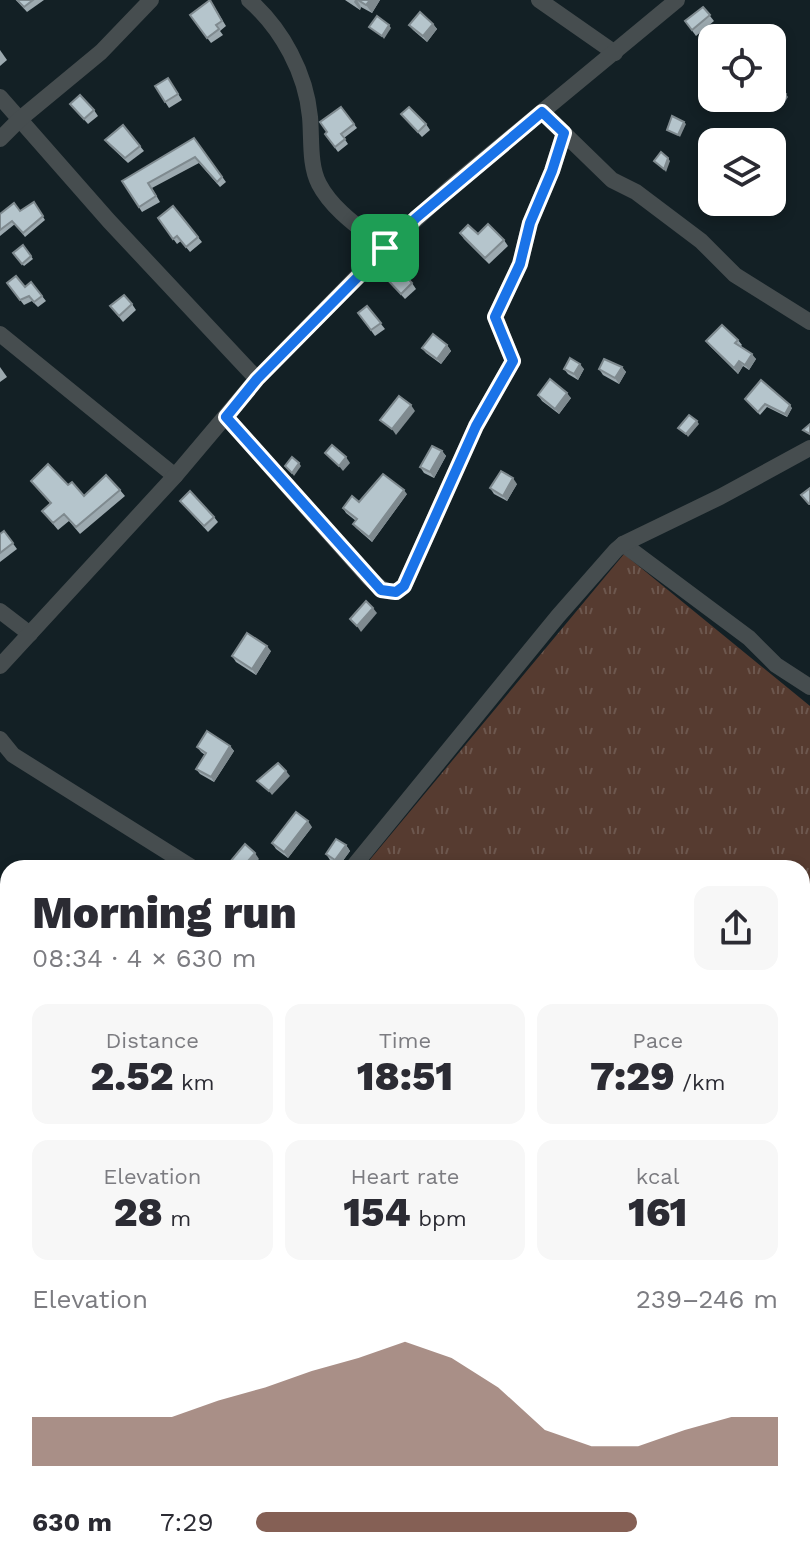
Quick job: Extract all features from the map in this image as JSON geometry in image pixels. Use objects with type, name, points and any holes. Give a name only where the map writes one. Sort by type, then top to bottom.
[{"type":"street","points":[[0,139],[101,52],[151,0]]},
{"type":"street","points":[[249,0],[273,23],[304,84],[314,169],[319,184],[338,208],[385,248]]},
{"type":"street","points":[[539,0],[615,53]]},
{"type":"street","points":[[0,666],[175,476],[257,379],[385,248],[428,208],[677,0]]},
{"type":"street","points":[[0,97],[109,221],[257,379]]},
{"type":"street","points":[[542,112],[612,180],[636,192],[701,241],[735,275],[810,322]]},
{"type":"street","points":[[226,417],[381,590],[396,592],[404,586],[476,426],[513,361],[495,317],[520,264],[530,223],[564,133]]},
{"type":"street","points":[[2,339],[175,476]]},
{"type":"street","points":[[359,860],[558,616],[623,544],[720,497],[810,448]]},
{"type":"street","points":[[623,544],[749,638],[776,665],[810,687]]},
{"type":"street","points":[[0,611],[30,634]]},
{"type":"street","points":[[0,739],[13,755],[180,860]]},
{"type":"green space","points":[[624,554],[810,706],[810,860],[370,860]]},
{"type":"building","points":[[17,0],[33,0],[24,7]]},
{"type":"building","points":[[210,0],[222,21],[216,25],[219,29],[207,38],[190,15]]},
{"type":"building","points":[[703,7],[710,15],[692,30],[685,21]]},
{"type":"building","points":[[420,12],[433,24],[423,36],[409,25]]},
{"type":"building","points":[[377,16],[389,25],[382,36],[369,27]]},
{"type":"building","points":[[168,78],[178,94],[165,102],[155,86]]},
{"type":"building","points":[[80,95],[94,110],[84,119],[70,104]]},
{"type":"building","points":[[341,107],[354,124],[341,134],[345,139],[335,147],[320,122]]},
{"type":"building","points":[[409,107],[426,124],[418,132],[401,114]]},
{"type":"building","points":[[672,116],[684,122],[678,135],[667,130]]},
{"type":"building","points":[[123,125],[140,146],[125,158],[105,140]]},
{"type":"building","points":[[194,138],[222,177],[217,182],[195,157],[148,183],[156,196],[139,207],[122,181]]},
{"type":"building","points":[[661,152],[668,158],[664,169],[654,161]]},
{"type":"building","points":[[34,202],[43,216],[23,233],[12,221],[0,230],[0,214],[14,203],[20,211]]},
{"type":"building","points":[[173,206],[198,237],[186,247],[177,236],[173,239],[158,218]]},
{"type":"building","points":[[488,224],[504,240],[485,258],[460,233],[468,225],[478,234]]},
{"type":"building","points":[[23,245],[31,256],[22,264],[13,253]]},
{"type":"building","points":[[395,265],[412,283],[401,294],[384,276]]},
{"type":"building","points":[[16,276],[25,287],[31,282],[42,296],[34,302],[29,296],[20,300],[7,283]]},
{"type":"building","points":[[124,295],[132,304],[119,316],[110,306]]},
{"type":"building","points":[[367,306],[381,323],[371,330],[358,313]]},
{"type":"building","points":[[722,325],[738,340],[735,343],[752,354],[745,365],[739,361],[734,368],[706,341]]},
{"type":"building","points":[[433,334],[447,345],[437,359],[422,348]]},
{"type":"building","points":[[570,358],[580,364],[574,374],[564,369]]},
{"type":"building","points":[[604,359],[622,367],[615,378],[599,369]]},
{"type":"building","points":[[550,379],[567,393],[555,409],[538,395]]},
{"type":"building","points":[[761,380],[790,405],[785,414],[765,404],[758,412],[745,399]]},
{"type":"building","points":[[399,396],[411,405],[392,429],[380,420]]},
{"type":"building","points":[[689,415],[697,421],[686,434],[678,428]]},
{"type":"building","points":[[332,445],[346,457],[339,466],[325,453]]},
{"type":"building","points":[[432,446],[442,451],[430,472],[420,467]]},
{"type":"building","points":[[292,457],[299,463],[292,473],[285,466]]},
{"type":"building","points":[[48,464],[68,485],[72,482],[84,496],[106,475],[120,490],[76,527],[64,514],[53,523],[42,511],[51,503],[31,481]]},
{"type":"building","points":[[501,471],[513,478],[503,496],[490,488]]},
{"type":"building","points":[[383,474],[404,490],[369,537],[353,524],[357,519],[343,508],[352,496],[359,502]]},
{"type":"building","points":[[810,488],[810,504],[809,504],[801,495]]},
{"type":"building","points":[[190,491],[214,517],[204,526],[180,501]]},
{"type":"building","points":[[4,531],[13,543],[0,553],[0,534]]},
{"type":"building","points":[[366,601],[373,608],[357,626],[350,619]]},
{"type":"building","points":[[247,633],[267,646],[252,669],[232,656]]},
{"type":"building","points":[[207,731],[230,746],[211,777],[196,769],[206,753],[197,747]]},
{"type":"building","points":[[278,763],[286,771],[269,791],[257,781]]},
{"type":"building","points":[[296,812],[308,821],[284,852],[272,843]]},
{"type":"building","points":[[336,839],[346,845],[335,860],[326,854]]},
{"type":"building","points":[[245,844],[255,853],[249,860],[232,860]]},
{"type":"route","points":[[542,112],[564,133],[530,223],[520,264],[494,320],[513,361],[476,426],[404,586],[396,592],[381,590],[368,577],[226,417],[257,379],[385,248],[451,187],[542,112]]}]
